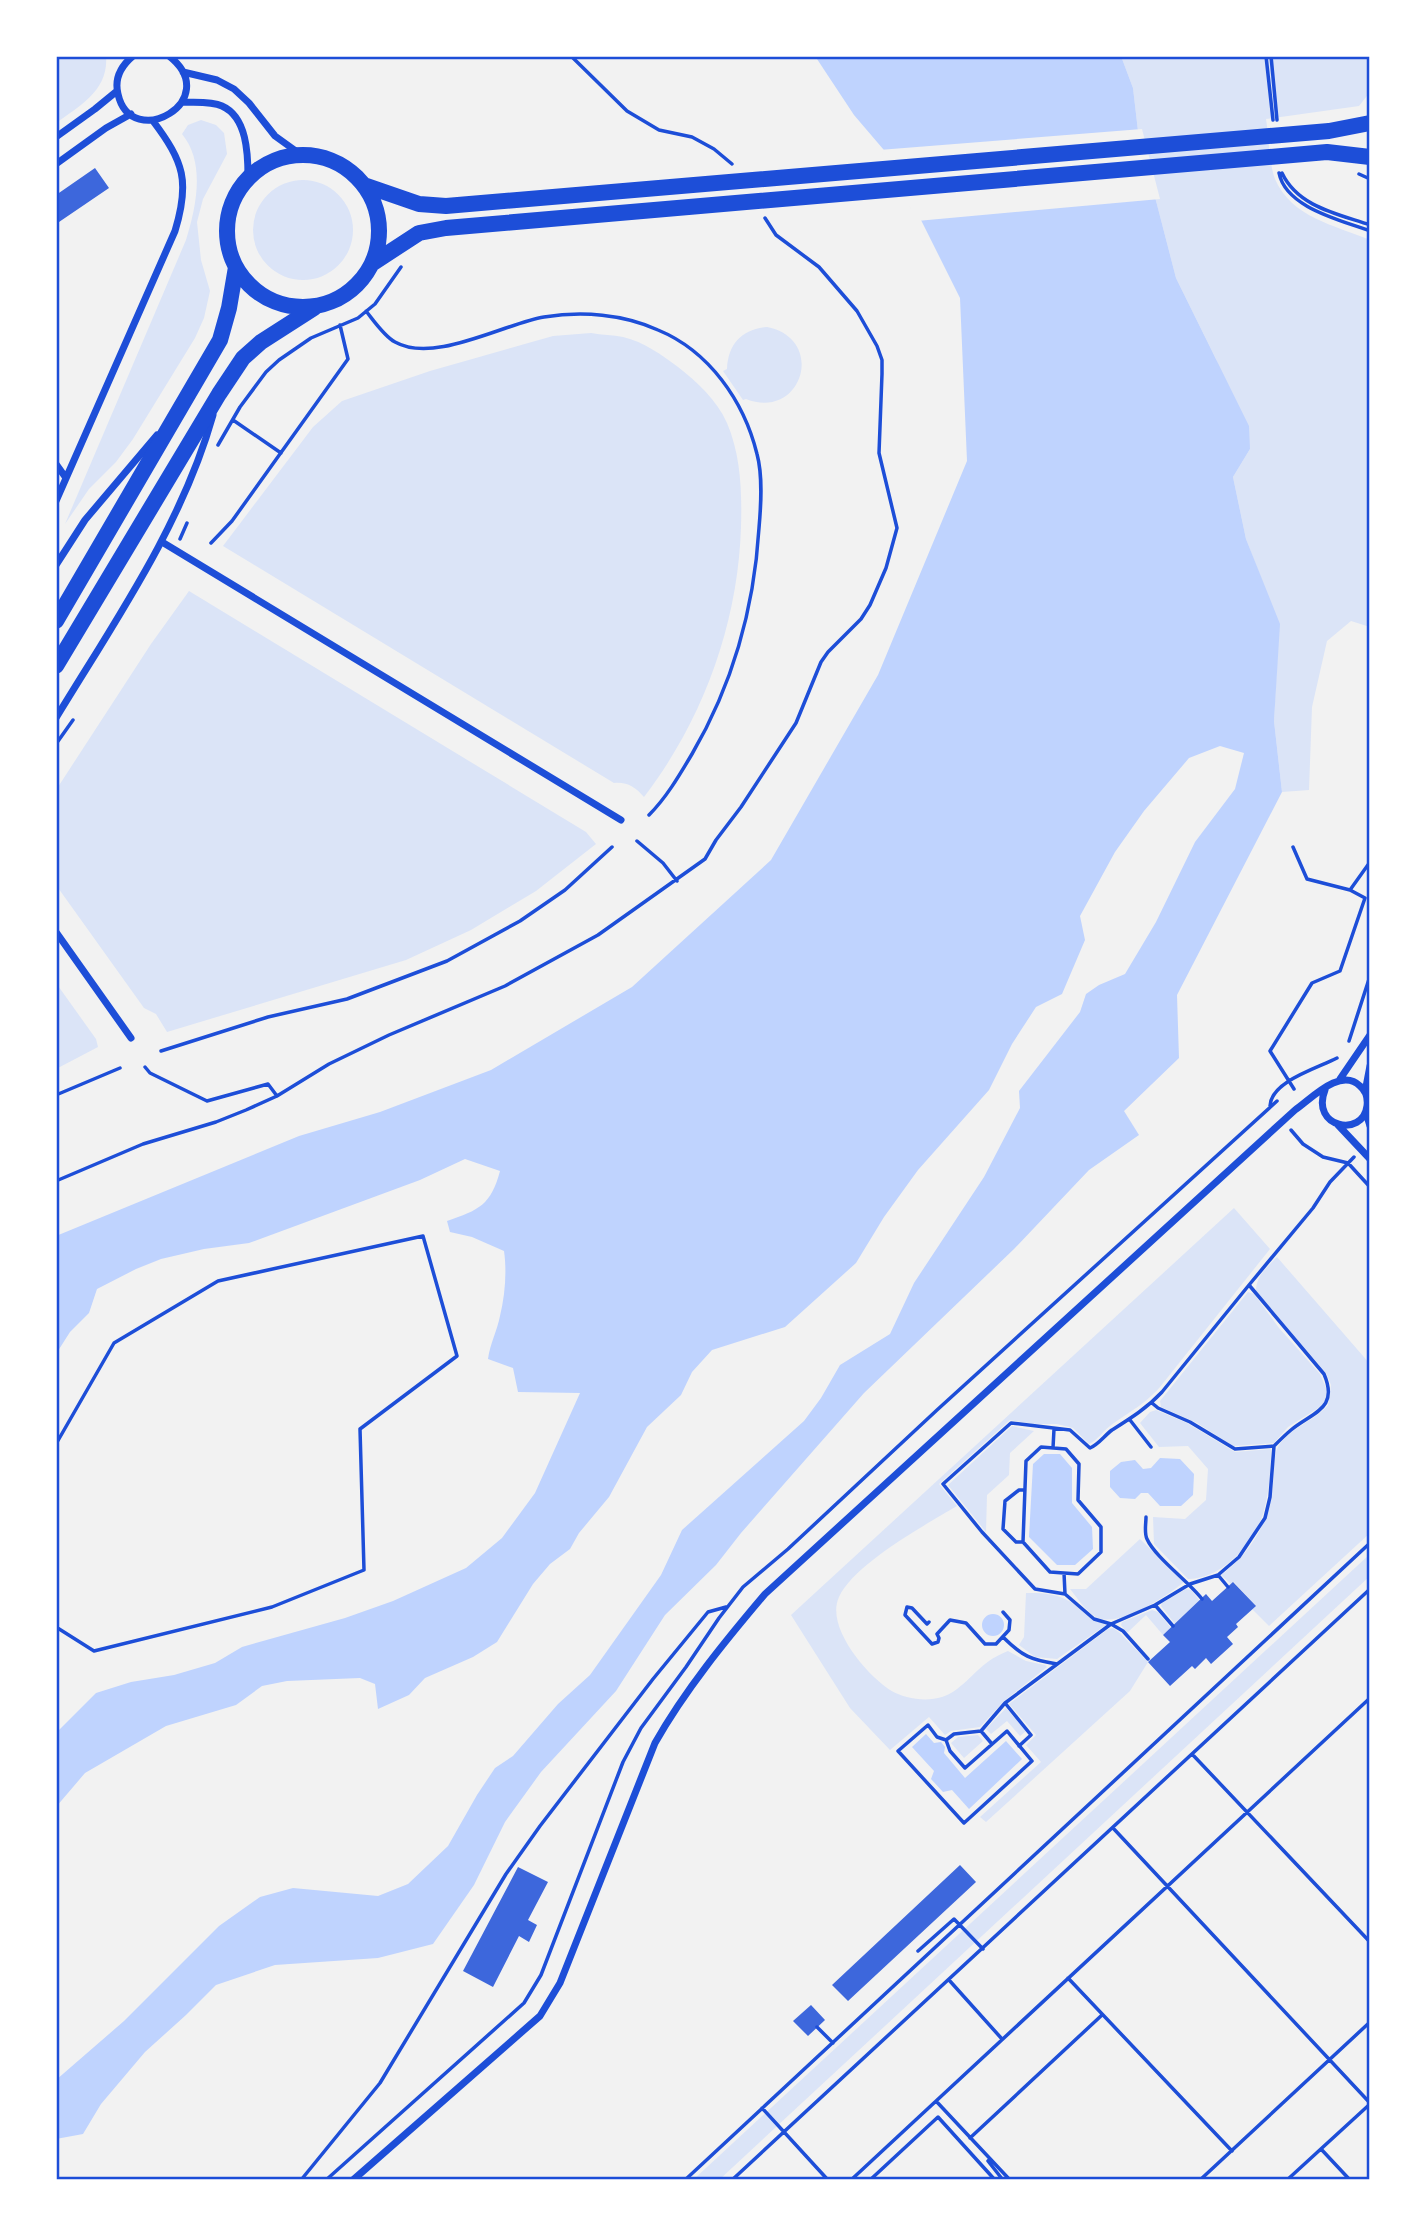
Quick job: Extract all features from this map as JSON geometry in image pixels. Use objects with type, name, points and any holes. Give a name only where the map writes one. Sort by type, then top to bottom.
[{"type":"main road","points":[[364,185],[419,204],[446,206],[1329,131],[1368,124]]},
{"type":"main road","points":[[373,262],[419,233],[446,228],[1327,152],[1370,157]]},
{"type":"main road","points":[[300,154],[324,157],[346,168],[364,185],[376,209],[379,236],[373,262],[359,283],[339,299],[316,306],[297,307],[278,303],[261,295],[247,283],[236,267],[228,244],[228,220],[234,197],[248,177],[272,161],[300,154]]},
{"type":"main road","points":[[56,621],[220,340],[236,267]]},
{"type":"main road","points":[[56,666],[243,358],[261,342],[316,306]]},
{"type":"street","points":[[133,56],[123,60],[119,71],[117,90],[120,100],[131,114],[153,121],[174,111],[182,102],[185,93],[183,72],[169,56]]},
{"type":"street","points":[[183,72],[217,80],[234,89],[249,103],[275,136],[300,154]]},
{"type":"street","points":[[56,137],[117,90]]},
{"type":"street","points":[[182,102],[221,105],[233,114],[244,135],[248,152],[248,177]]},
{"type":"street","points":[[56,164],[106,128],[131,114]]},
{"type":"street","points":[[56,501],[175,231],[183,204],[178,160],[171,145],[153,121]]},
{"type":"street","points":[[56,718],[162,542],[203,449],[219,394]]},
{"type":"street","points":[[56,565],[85,520],[181,407]]},
{"type":"street","points":[[56,464],[66,478]]},
{"type":"street","points":[[162,542],[621,820]]},
{"type":"street","points":[[56,932],[131,1038]]},
{"type":"street","points":[[1340,1079],[1370,1035]]},
{"type":"street","points":[[1365,1092],[1370,1066]]},
{"type":"street","points":[[353,2180],[540,2016],[560,1983],[655,1743],[695,1685],[765,1594],[1283,1121],[1331,1083],[1340,1079],[1350,1080],[1365,1092],[1368,1102],[1366,1112],[1359,1121],[1349,1126],[1338,1125]]},
{"type":"street","points":[[1325,1090],[1322,1110],[1370,1159]]},
{"type":"street","points":[[1366,1112],[1370,1126]]},
{"type":"path","points":[[571,56],[628,111],[659,130],[692,137],[714,149],[734,165]]},
{"type":"path","points":[[1364,176],[1370,179]]},
{"type":"path","points":[[56,1181],[142,1144],[216,1122],[277,1096],[299,1080],[377,1041],[505,986],[598,935],[705,859],[790,732],[828,652],[861,619],[870,605],[886,568],[897,528],[879,453],[882,359],[877,345],[856,311],[819,267],[776,235],[762,212]]},
{"type":"path","points":[[213,454],[233,419],[266,372],[311,338],[358,318],[376,304],[403,265]]},
{"type":"path","points":[[366,311],[395,342],[419,349],[443,347],[543,317],[587,313],[625,319],[659,330],[690,348],[722,378],[746,419],[758,456],[761,507],[749,613],[714,716],[679,776],[649,815]]},
{"type":"path","points":[[211,543],[232,521],[348,359],[340,325]]},
{"type":"path","points":[[233,419],[281,453]]},
{"type":"path","points":[[175,550],[189,516]]},
{"type":"path","points":[[56,744],[75,716]]},
{"type":"path","points":[[638,841],[663,863],[677,881]]},
{"type":"path","points":[[160,1051],[268,1017],[347,999],[447,961],[520,920],[565,890],[612,848]]},
{"type":"path","points":[[1293,848],[1307,879],[1350,890],[1365,898],[1340,971],[1312,983],[1270,1051],[1294,1089]]},
{"type":"path","points":[[1350,890],[1370,862]]},
{"type":"path","points":[[1347,1049],[1370,976]]},
{"type":"path","points":[[1338,1058],[1289,1080],[1276,1091],[1270,1106],[1303,1144],[1324,1157],[1348,1163],[1370,1187]]},
{"type":"path","points":[[145,1067],[150,1073],[207,1101],[268,1084],[277,1096]]},
{"type":"path","points":[[56,1095],[120,1068]]},
{"type":"path","points":[[326,2180],[524,2003],[541,1975],[623,1762],[641,1728],[743,1587],[788,1549],[1277,1101]]},
{"type":"path","points":[[1148,1659],[1123,1632],[1111,1624],[1094,1619],[1065,1594],[1035,1589],[943,1485],[1011,1423],[1070,1430],[1090,1448],[1110,1431],[1130,1420],[1152,1402],[1360,1149]]},
{"type":"path","points":[[56,1444],[114,1343],[218,1281],[423,1236],[457,1356],[360,1429],[364,1570],[272,1607],[94,1651],[56,1627]]},
{"type":"path","points":[[1152,1402],[1158,1408],[1189,1422],[1235,1449],[1273,1446],[1291,1430],[1322,1410],[1328,1401],[1329,1386],[1324,1374],[1249,1285]]},
{"type":"path","points":[[1130,1420],[1151,1447]]},
{"type":"path","points":[[1053,1448],[1054,1428]]},
{"type":"path","points":[[946,1740],[954,1734],[981,1731],[1005,1703],[1111,1624],[1155,1605],[1191,1584],[1218,1575],[1240,1557],[1265,1518],[1270,1497],[1273,1446]]},
{"type":"path","points":[[1041,1447],[1053,1448],[1066,1448],[1079,1464],[1079,1500],[1101,1527],[1101,1552],[1078,1574],[1050,1572],[1023,1542],[1026,1461],[1041,1447]]},
{"type":"path","points":[[1023,1542],[1016,1542],[1003,1529],[1005,1502],[1019,1490],[1025,1490]]},
{"type":"path","points":[[1146,1517],[1145,1537],[1153,1549],[1191,1584],[1202,1599]]},
{"type":"path","points":[[685,2180],[1370,1543]]},
{"type":"path","points":[[1064,1573],[1065,1594]]},
{"type":"path","points":[[1218,1575],[1228,1587]]},
{"type":"path","points":[[732,2180],[1370,1589]]},
{"type":"path","points":[[1155,1605],[1172,1626]]},
{"type":"path","points":[[300,2180],[380,2083],[506,1874],[540,1826],[708,1612],[728,1606]]},
{"type":"path","points":[[929,1622],[927,1624],[912,1608],[906,1607],[905,1615],[932,1644],[938,1642],[937,1634],[950,1620],[966,1623],[985,1644],[996,1644],[1009,1630],[1010,1620],[1003,1612]]},
{"type":"path","points":[[1003,1637],[1020,1654],[1036,1661],[1057,1664]]},
{"type":"path","points":[[850,2180],[1370,1698]]},
{"type":"path","points":[[1005,1703],[1031,1735],[1019,1746]]},
{"type":"path","points":[[928,1725],[937,1737],[946,1740],[950,1751],[965,1768],[1007,1731],[1032,1761],[964,1823],[898,1751],[928,1725]]},
{"type":"path","points":[[981,1731],[992,1744]]},
{"type":"path","points":[[1192,1754],[1370,1942]]},
{"type":"path","points":[[1113,1828],[1370,2104],[1287,2180]]},
{"type":"path","points":[[918,1951],[954,1919],[983,1948]]},
{"type":"path","points":[[1068,1978],[1232,2151]]},
{"type":"path","points":[[949,1980],[1002,2039]]},
{"type":"path","points":[[970,2138],[1102,2014]]},
{"type":"path","points":[[1200,2180],[1370,2022]]},
{"type":"path","points":[[817,2027],[833,2043]]},
{"type":"path","points":[[936,2101],[1010,2180]]},
{"type":"path","points":[[762,2108],[828,2180]]},
{"type":"path","points":[[870,2180],[938,2118],[995,2180]]},
{"type":"path","points":[[1321,2149],[1350,2180]]},
{"type":"path","points":[[974,2157],[982,2150]]},
{"type":"path","points":[[990,2159],[988,2161],[1003,2180]]},
{"type":"shaded area","points":[[56,56],[106,56],[106,68],[98,88],[91,96],[56,123]]},
{"type":"shaded area","points":[[1121,56],[1367,56],[1370,64],[1370,92],[1359,106],[1266,119],[1273,173],[1292,203],[1316,218],[1370,240],[1370,627],[1351,621],[1327,641],[1312,707],[1309,790],[1282,792],[1274,721],[1279,624],[1246,539],[1233,477],[1250,449],[1216,359],[1176,278],[1138,131],[1133,88]]},
{"type":"shaded area","points":[[201,120],[216,125],[224,133],[227,154],[203,199],[197,222],[201,260],[210,291],[204,318],[195,338],[133,439],[116,462],[89,489],[65,524],[186,240],[197,186],[194,158],[182,134],[188,125]]},
{"type":"shaded area","points":[[303,180],[322,184],[338,195],[349,211],[353,230],[349,249],[338,265],[322,276],[303,280],[284,276],[268,265],[257,249],[253,230],[257,211],[268,195],[284,184]]},
{"type":"shaded area","points":[[767,327],[786,334],[797,346],[801,361],[800,376],[793,389],[781,399],[765,403],[743,400],[723,371],[727,369],[730,352],[738,339],[750,331]]},
{"type":"shaded area","points":[[591,333],[631,339],[672,362],[699,385],[718,407],[727,423],[740,474],[738,563],[725,635],[700,703],[684,736],[644,797],[631,786],[614,783],[223,546],[313,427],[342,401],[430,371],[553,336]]},
{"type":"shaded area","points":[[189,591],[586,832],[596,844],[536,891],[471,930],[406,960],[167,1032],[156,1014],[144,1008],[56,885],[56,790],[151,644]]},
{"type":"shaded area","points":[[56,983],[96,1039],[98,1047],[56,1069]]},
{"type":"shaded area","points":[[1234,1208],[1270,1249],[1154,1394],[1089,1444],[1073,1428],[1010,1420],[939,1484],[957,1506],[874,1559],[847,1584],[836,1609],[843,1636],[870,1673],[890,1690],[902,1696],[916,1699],[942,1697],[961,1686],[983,1665],[1008,1651],[1026,1661],[1047,1667],[1004,1701],[980,1727],[951,1731],[945,1735],[929,1717],[890,1750],[850,1708],[791,1615]]},
{"type":"shaded area","points":[[1277,1257],[1370,1364],[1370,1533],[1269,1626],[1252,1609],[1255,1605],[1234,1582],[1231,1584],[1221,1575],[1250,1546],[1263,1523],[1271,1498],[1274,1460],[1278,1447],[1283,1440],[1328,1405],[1331,1385],[1326,1373],[1256,1291],[1260,1276]]},
{"type":"shaded area","points":[[1248,1292],[1254,1294],[1279,1328],[1320,1374],[1326,1388],[1326,1400],[1320,1407],[1288,1427],[1274,1443],[1233,1446],[1197,1423],[1161,1407],[1160,1401]]},
{"type":"shaded area","points":[[1156,1410],[1187,1423],[1235,1452],[1271,1449],[1263,1514],[1252,1537],[1235,1558],[1213,1573],[1201,1577],[1188,1579],[1154,1544],[1153,1517],[1185,1519],[1206,1500],[1208,1469],[1188,1446],[1159,1447],[1140,1423],[1150,1412]]},
{"type":"shaded area","points":[[1012,1426],[1034,1431],[1010,1453],[1009,1475],[987,1495],[986,1532],[948,1485]]},
{"type":"shaded area","points":[[1140,1539],[1184,1582],[1129,1615],[1105,1620],[1096,1617],[1070,1589],[1086,1589]]},
{"type":"shaded area","points":[[1370,1554],[1370,1576],[719,2180],[693,2180]]},
{"type":"shaded area","points":[[1186,1589],[1191,1590],[1200,1601],[1175,1624],[1161,1606]]},
{"type":"shaded area","points":[[1026,1593],[1062,1598],[1106,1625],[1057,1659],[1035,1657],[1019,1645],[1024,1637]]},
{"type":"shaded area","points":[[1152,1610],[1158,1612],[1171,1628],[1163,1635],[1146,1615],[1127,1633],[1121,1625],[1122,1622]]},
{"type":"shaded area","points":[[1113,1628],[1148,1662],[1130,1691],[986,1822],[980,1817],[1041,1762],[1026,1745],[1036,1735],[1009,1704],[1108,1629]]},
{"type":"shaded area","points":[[1006,1708],[1026,1731],[1020,1736],[1007,1721],[991,1734],[986,1729]]},
{"type":"shaded area","points":[[978,1735],[983,1741],[964,1758],[951,1743],[958,1737]]},
{"type":"water","points":[[815,56],[1121,56],[1133,88],[1138,131],[1176,278],[1249,426],[1250,449],[1233,477],[1246,539],[1280,624],[1274,721],[1282,792],[1177,995],[1179,1058],[1124,1111],[1139,1135],[1089,1170],[1014,1249],[864,1393],[716,1565],[665,1615],[616,1691],[541,1772],[505,1822],[474,1885],[433,1944],[378,1958],[275,1965],[216,1985],[145,2052],[101,2104],[83,2134],[56,2139],[56,2080],[124,2021],[219,1926],[260,1897],[293,1888],[378,1896],[408,1884],[448,1846],[495,1768],[513,1756],[558,1704],[590,1675],[661,1575],[682,1530],[804,1421],[840,1365],[890,1334],[914,1283],[984,1177],[1020,1108],[1019,1091],[1080,1012],[1086,994],[1125,974],[1156,922],[1195,842],[1235,789],[1244,753],[1220,746],[1189,758],[1144,811],[1115,852],[1080,916],[1085,940],[1062,994],[1036,1007],[1012,1044],[989,1090],[918,1170],[884,1217],[856,1263],[785,1327],[712,1350],[692,1372],[681,1395],[647,1427],[609,1497],[579,1533],[570,1549],[550,1564],[533,1584],[497,1642],[473,1657],[425,1678],[409,1695],[378,1709],[375,1684],[360,1678],[287,1681],[262,1686],[236,1705],[166,1726],[85,1773],[56,1807],[56,1733],[96,1693],[131,1682],[174,1675],[215,1663],[242,1647],[345,1618],[393,1601],[466,1568],[502,1538],[535,1493],[580,1393],[518,1392],[513,1368],[488,1359],[503,1300],[504,1251],[472,1237],[450,1232],[447,1221],[482,1205],[492,1192],[500,1171],[465,1159],[420,1180],[249,1243],[204,1249],[161,1259],[136,1269],[97,1289],[89,1313],[70,1332],[56,1354],[56,1236],[299,1136],[380,1112],[491,1070],[632,987],[771,860],[878,675],[967,461],[960,298],[889,156],[854,115]]},
{"type":"water","points":[[1044,1454],[1060,1454],[1072,1468],[1072,1503],[1092,1527],[1093,1549],[1075,1565],[1057,1565],[1029,1537],[1033,1464]]},
{"type":"water","points":[[1160,1458],[1180,1459],[1194,1474],[1193,1495],[1181,1506],[1160,1506],[1148,1493],[1141,1493],[1135,1499],[1120,1498],[1110,1487],[1110,1471],[1121,1462],[1135,1460],[1143,1469],[1151,1468]]},
{"type":"water","points":[[993,1614],[1001,1617],[1004,1625],[1001,1633],[993,1636],[985,1633],[982,1625],[985,1617]]},
{"type":"water","points":[[926,1734],[934,1743],[941,1742],[945,1747],[944,1753],[965,1778],[1006,1741],[1022,1759],[969,1809],[952,1790],[943,1792],[931,1779],[934,1771],[912,1747]]},
{"type":"pier","points":[[1142,129],[1160,199],[917,221],[886,158],[879,150]]},
{"type":"building","points":[[95,168],[109,188],[56,222],[56,195]]},
{"type":"building","points":[[1233,1582],[1256,1606],[1236,1624],[1238,1627],[1227,1637],[1233,1644],[1211,1664],[1206,1658],[1195,1669],[1192,1666],[1170,1686],[1148,1662],[1170,1642],[1163,1635],[1206,1594],[1212,1601]]},
{"type":"building","points":[[960,1865],[976,1882],[848,2001],[832,1985]]},
{"type":"building","points":[[518,1867],[548,1882],[528,1920],[537,1925],[529,1942],[519,1936],[493,1987],[463,1971]]},
{"type":"building","points":[[811,2005],[825,2020],[808,2036],[793,2021]]}]
